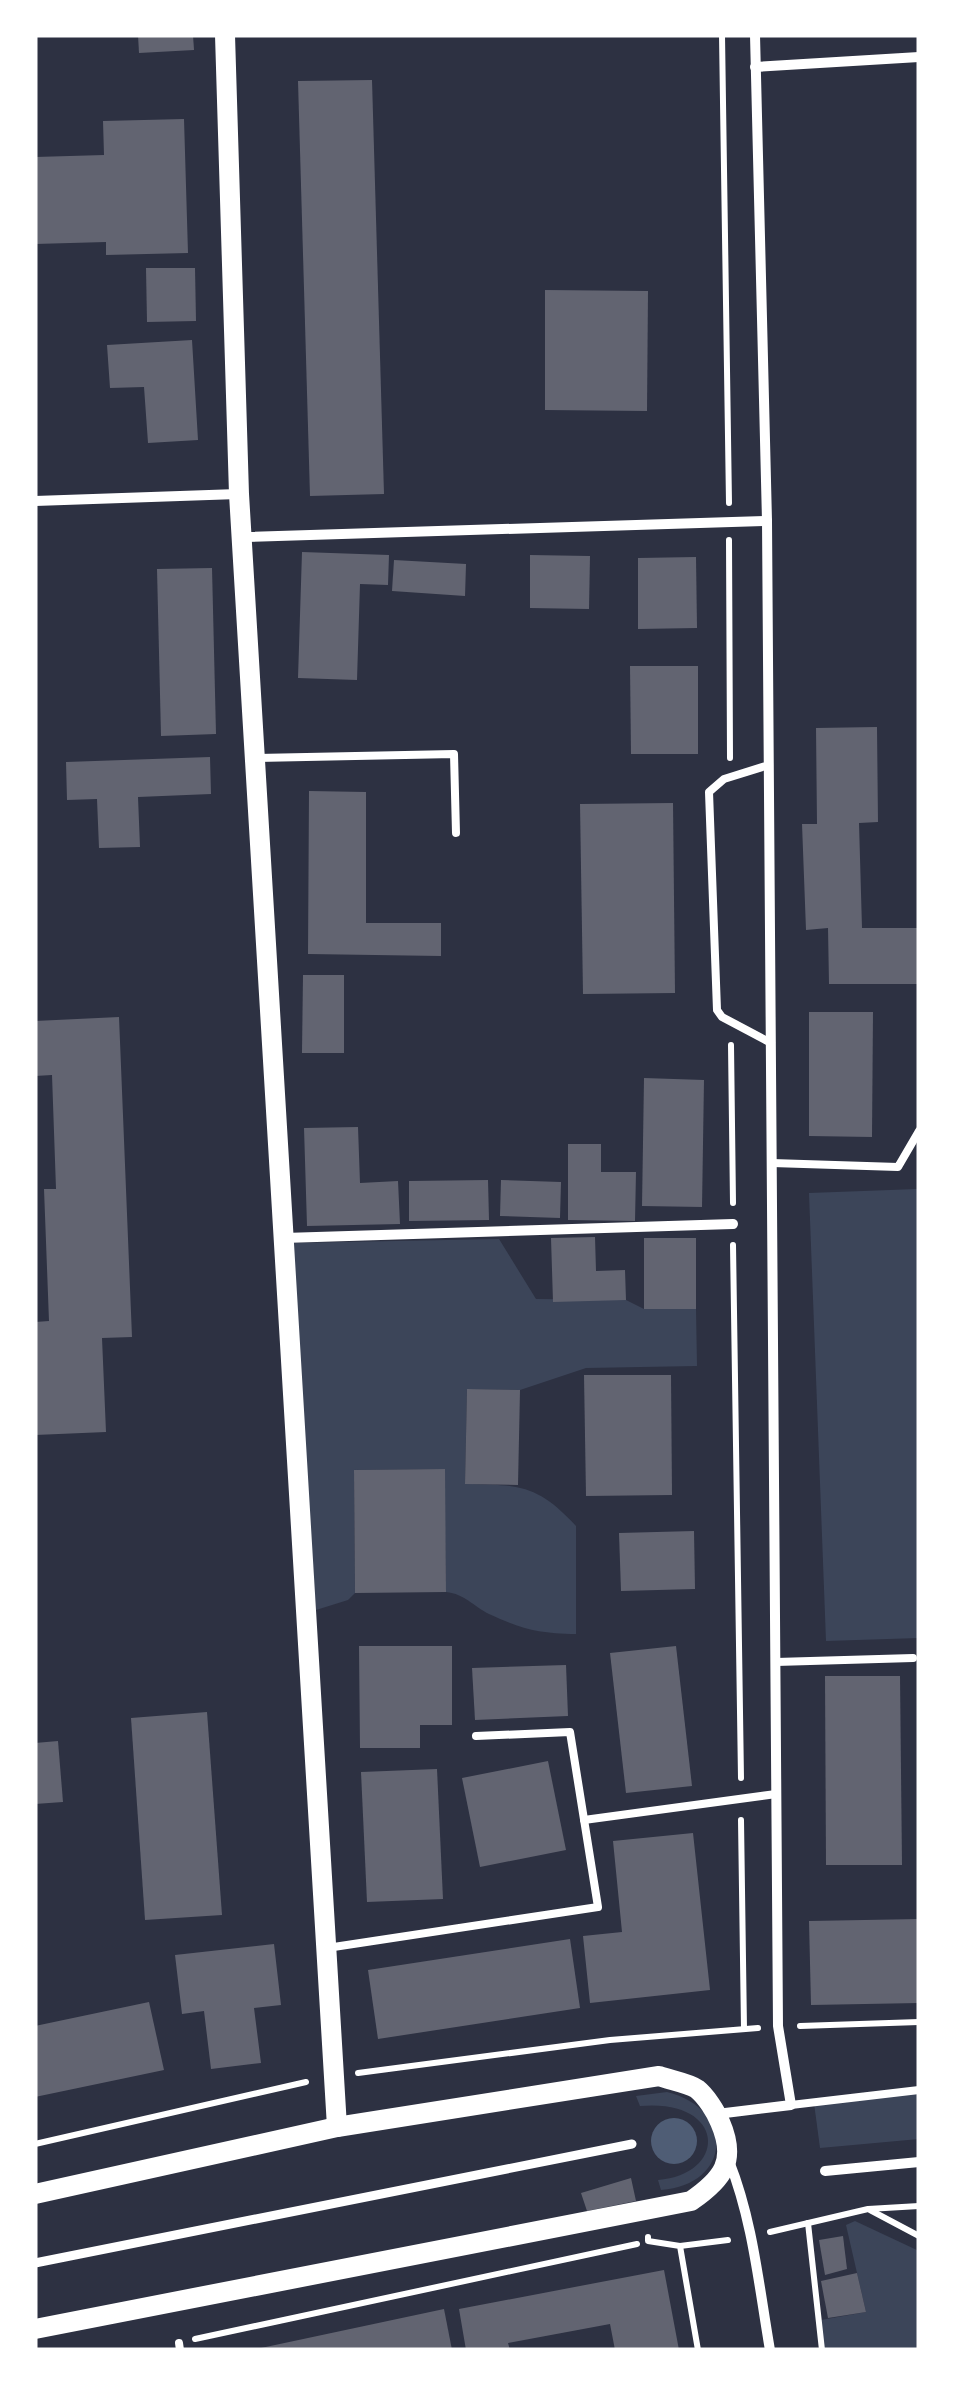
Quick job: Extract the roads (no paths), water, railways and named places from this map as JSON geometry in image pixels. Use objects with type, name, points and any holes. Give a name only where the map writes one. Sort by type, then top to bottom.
[{"type":"main road","points":[[226,35],[240,494],[337,2127]]},
{"type":"main road","points":[[35,2194],[337,2127],[659,2076],[697,2089],[717,2114],[726,2135],[728,2159],[714,2185],[690,2201],[35,2328]]},
{"type":"street","points":[[717,2114],[792,2105],[778,2026],[767,521],[755,35]]},
{"type":"street","points":[[755,66],[919,57]]},
{"type":"street","points":[[35,501],[240,494]]},
{"type":"street","points":[[244,537],[767,521]]},
{"type":"street","points":[[284,1238],[733,1224]]},
{"type":"street","points":[[35,2263],[632,2144]]},
{"type":"street","points":[[728,2159],[741,2190],[752,2236],[770,2350]]},
{"type":"street","points":[[825,2171],[919,2162]]},
{"type":"lane","points":[[256,758],[454,754],[456,832]]},
{"type":"lane","points":[[769,765],[724,778],[709,792],[716,1010],[771,1044]]},
{"type":"lane","points":[[772,1163],[898,1167],[919,1131]]},
{"type":"lane","points":[[776,1662],[913,1658]]},
{"type":"lane","points":[[324,1948],[598,1907],[570,1732],[476,1736]]},
{"type":"lane","points":[[584,1820],[776,1794]]},
{"type":"lane","points":[[792,2105],[919,2090]]}]
